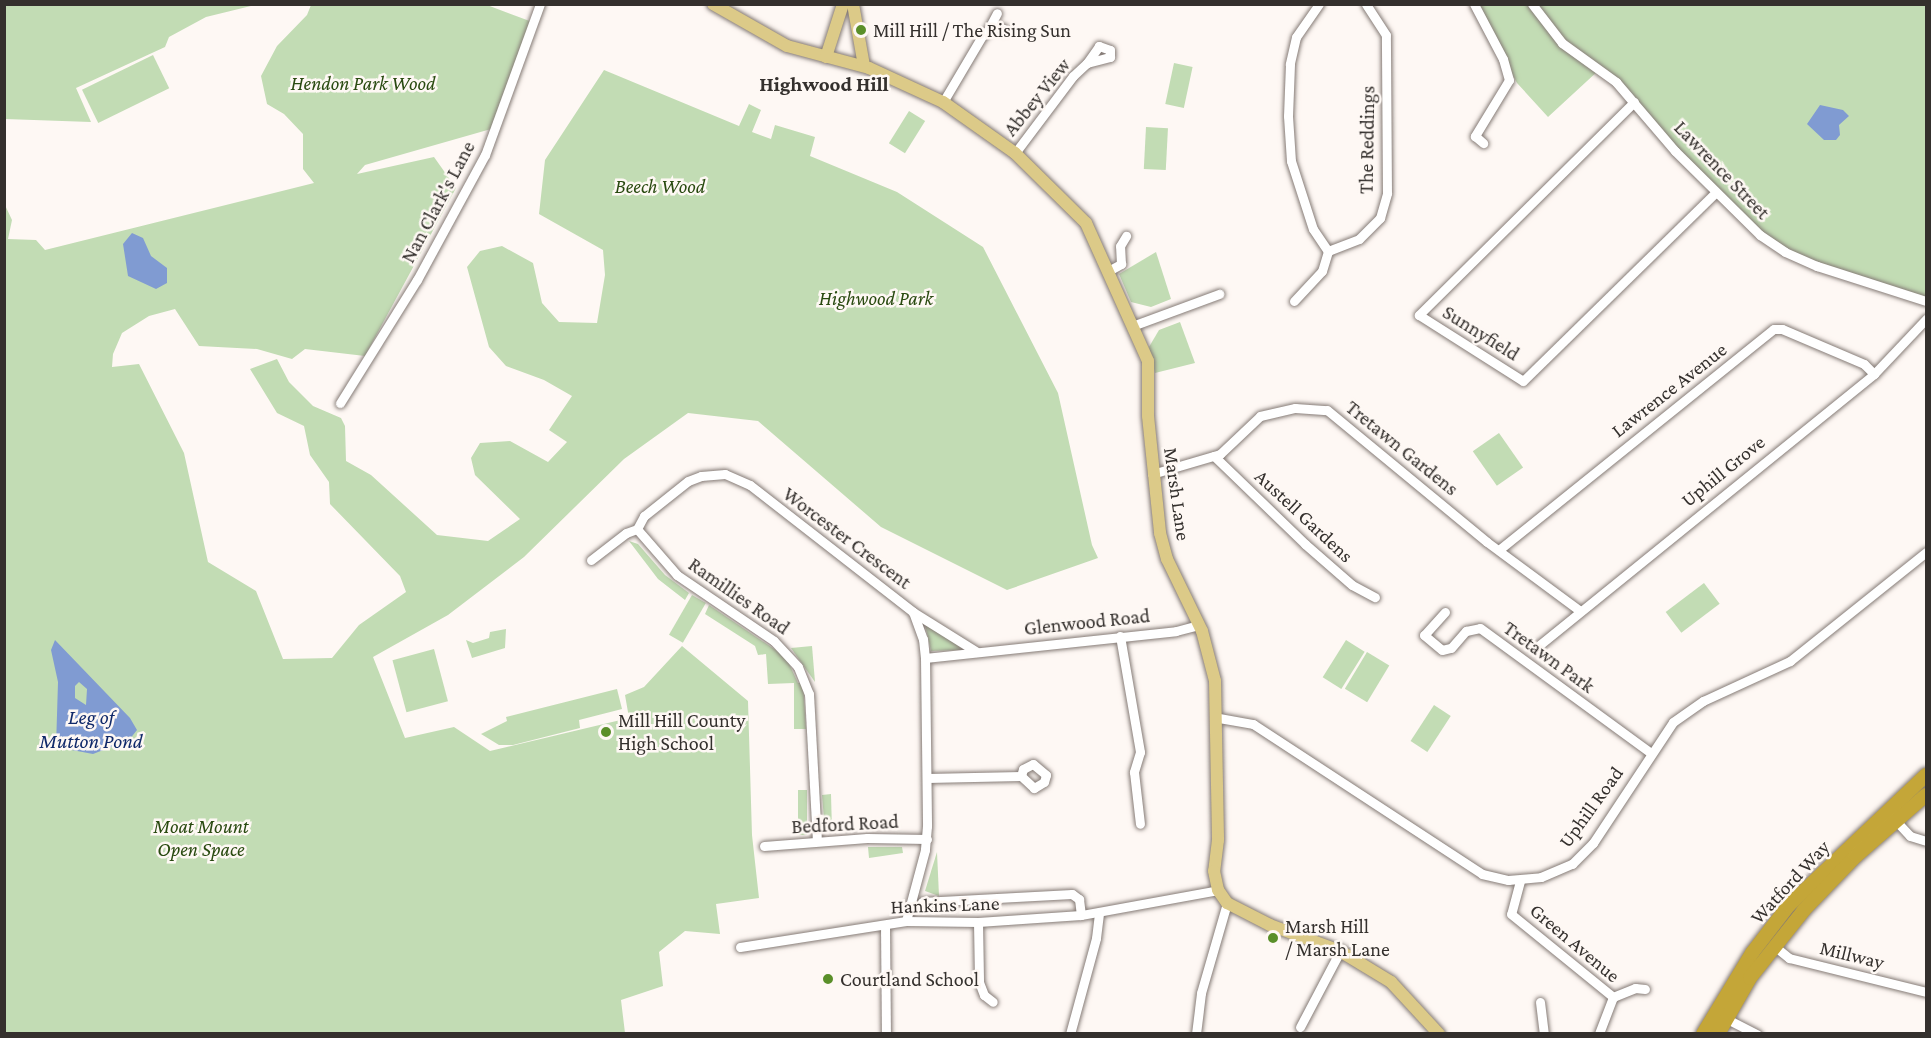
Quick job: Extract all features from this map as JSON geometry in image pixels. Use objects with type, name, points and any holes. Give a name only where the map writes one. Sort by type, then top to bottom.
[{"type":"highway","name":"Watford Way","points":[[1703,1034],[1752,953],[1789,905],[1926,775]]},
{"type":"highway","name":"Watford Way","points":[[1718,1034],[1734,1026],[1773,945],[1856,855],[1926,795]]},
{"type":"main road","points":[[713,4],[787,46],[826,57],[843,4]]},
{"type":"main road","points":[[853,4],[858,44],[864,66]]},
{"type":"main road","points":[[848,61],[858,44]]},
{"type":"main road","name":"Marsh Lane","points":[[826,57],[864,66],[943,102],[1015,153],[1086,223],[1135,325],[1150,376],[1152,474],[1167,559],[1199,625],[1215,681],[1219,718],[1218,840],[1214,871],[1218,890],[1227,903],[1270,926],[1340,951],[1391,982],[1439,1034]]},
{"type":"street","name":"Nan Clark's Lane","points":[[340,403],[417,280],[485,155],[540,4]]},
{"type":"street","points":[[1294,301],[1322,271],[1328,252],[1313,229],[1291,161],[1288,116],[1290,64],[1296,37],[1319,4]]},
{"type":"street","name":"The Reddings","points":[[1328,252],[1359,238],[1380,219],[1387,193],[1386,35],[1366,4]]},
{"type":"street","points":[[1474,4],[1503,58],[1509,80],[1475,136],[1483,143]]},
{"type":"street","name":"Lawrence Street","points":[[1532,4],[1562,44],[1616,82],[1716,192],[1760,235],[1785,252],[1926,301]]},
{"type":"street","points":[[943,102],[997,13]]},
{"type":"street","points":[[988,30],[998,26],[1004,28]]},
{"type":"street","name":"Abbey View","points":[[1015,153],[1087,63]]},
{"type":"street","name":"Sunnyfield","points":[[1634,102],[1419,315],[1523,381],[1716,192]]},
{"type":"street","points":[[1110,270],[1120,264],[1120,246],[1126,236]]},
{"type":"street","points":[[1135,325],[1219,294]]},
{"type":"street","name":"Uphill Grove","points":[[1537,647],[1579,610],[1874,374],[1926,318]]},
{"type":"street","name":"Lawrence Avenue","points":[[1500,549],[1774,330],[1782,329],[1864,364],[1874,374]]},
{"type":"street","name":"Tretawn Gardens","points":[[1152,474],[1214,456],[1260,416],[1295,408],[1327,410],[1579,610]]},
{"type":"street","name":"Austell Gardens","points":[[1214,456],[1305,544],[1352,585],[1375,597]]},
{"type":"street","name":"Worcester Crescent","points":[[637,529],[644,516],[701,476],[714,473],[735,477],[913,612],[923,639],[926,658],[927,839],[906,921]]},
{"type":"street","points":[[591,560],[626,532],[637,529]]},
{"type":"street","name":"Ramillies Road","points":[[637,529],[676,575],[774,641],[798,667],[809,694],[817,841]]},
{"type":"street","name":"Uphill Road","points":[[1219,718],[1253,724],[1482,874],[1520,881],[1562,870],[1582,855],[1669,725],[1684,712],[1790,661],[1926,552]]},
{"type":"street","points":[[913,612],[977,652]]},
{"type":"street","name":"Tretawn Park","points":[[1445,612],[1424,635],[1442,650],[1451,648],[1466,631],[1480,628],[1651,753]]},
{"type":"street","name":"Glenwood Road","points":[[926,658],[1176,631],[1199,625]]},
{"type":"street","points":[[1120,636],[1140,752],[1134,772],[1140,824]]},
{"type":"street","points":[[927,778],[1021,776]]},
{"type":"street","points":[[1896,822],[1910,836],[1926,841]]},
{"type":"street","name":"Bedford Road","points":[[764,846],[817,841],[927,839]]},
{"type":"street","name":"Green Avenue","points":[[1520,881],[1511,914],[1613,998],[1599,1034]]},
{"type":"street","name":"Hankins Lane","points":[[740,947],[906,921],[978,922],[1081,915],[1218,890]]},
{"type":"street","name":"Hankins Lane","points":[[922,902],[1072,894],[1079,899],[1081,915]]},
{"type":"street","points":[[1196,1034],[1201,993],[1227,903]]},
{"type":"street","points":[[1070,1034],[1096,938],[1099,912]]},
{"type":"street","points":[[978,922],[979,982],[984,995],[993,1002]]},
{"type":"street","points":[[885,925],[886,1034]]},
{"type":"street","name":"Millway","points":[[1773,945],[1789,958],[1926,992]]},
{"type":"street","points":[[1300,1027],[1340,951]]},
{"type":"street","points":[[1613,998],[1635,988],[1645,989]]},
{"type":"street","points":[[1540,1002],[1544,1034]]},
{"type":"street","points":[[1734,1026],[1757,1034]]},
{"type":"green space","points":[[5,4],[255,5],[206,17],[169,37],[165,47],[76,88],[91,122],[5,119]]},
{"type":"green space","points":[[311,5],[487,5],[535,23],[498,127],[365,165],[357,174],[434,157],[456,188],[365,356],[305,349],[292,359],[257,349],[199,346],[175,309],[149,316],[122,333],[113,354],[112,367],[139,364],[184,453],[208,562],[256,591],[283,659],[332,658],[359,625],[406,592],[400,576],[330,504],[329,482],[310,455],[304,426],[277,413],[250,369],[277,359],[289,382],[313,406],[341,418],[345,426],[346,461],[371,475],[437,535],[488,541],[520,519],[475,475],[471,458],[480,443],[510,441],[548,462],[567,442],[549,430],[572,396],[544,380],[506,366],[489,347],[467,267],[480,251],[502,246],[533,263],[542,303],[559,322],[597,323],[605,275],[603,250],[539,214],[545,160],[604,70],[739,126],[749,104],[761,110],[752,132],[771,139],[775,125],[815,137],[810,156],[897,192],[983,247],[1058,393],[1092,545],[1098,558],[1007,590],[881,527],[758,421],[688,413],[624,459],[524,557],[448,615],[373,657],[405,738],[454,727],[490,751],[629,718],[625,695],[644,687],[682,646],[748,701],[752,835],[759,898],[716,904],[720,934],[685,931],[659,952],[663,986],[621,1000],[625,1033],[5,1033],[4,203],[12,220],[8,239],[36,240],[45,250],[314,183],[303,169],[303,134],[284,114],[267,104],[261,76],[277,46],[307,15]]},
{"type":"green space","points":[[1475,5],[1926,5],[1926,301],[1785,252],[1716,192],[1599,70],[1548,117],[1517,83]]},
{"type":"green space","points":[[153,55],[169,88],[98,123],[82,90]]},
{"type":"green space","points":[[1174,63],[1193,67],[1184,108],[1165,104]]},
{"type":"green space","points":[[909,111],[925,121],[905,153],[889,143]]},
{"type":"green space","points":[[1146,127],[1168,128],[1166,170],[1144,169]]},
{"type":"green space","points":[[1156,252],[1171,299],[1151,307],[1131,302],[1119,274]]},
{"type":"green space","points":[[1180,322],[1195,363],[1155,373],[1149,347],[1159,330]]},
{"type":"green space","points":[[1499,433],[1523,467],[1497,486],[1473,451]]},
{"type":"green space","points":[[629,541],[638,544],[665,575],[689,593],[685,600],[658,579]]},
{"type":"green space","points":[[1704,583],[1720,604],[1681,633],[1666,612]]},
{"type":"green space","points":[[692,595],[706,603],[683,643],[669,635]]},
{"type":"green space","points":[[709,605],[786,657],[798,683],[803,683],[806,729],[794,729],[794,683],[768,684],[766,654],[758,655],[755,646],[705,614]]},
{"type":"green space","points":[[925,624],[959,646],[961,650],[931,651]]},
{"type":"green space","points":[[506,629],[505,648],[472,658],[466,640],[473,643],[489,638],[490,632]]},
{"type":"green space","points":[[1346,640],[1365,652],[1341,689],[1323,677]]},
{"type":"green space","points":[[812,646],[815,682],[791,648]]},
{"type":"green space","points":[[434,649],[448,701],[406,712],[392,660]]},
{"type":"green space","points":[[1367,652],[1389,665],[1367,702],[1345,689]]},
{"type":"green space","name":"Mill Hill County High School","points":[[617,689],[622,709],[579,720],[580,728],[513,745],[499,745],[481,734],[507,721],[506,717]]},
{"type":"green space","points":[[1434,705],[1451,716],[1427,752],[1411,741]]},
{"type":"green space","points":[[798,790],[807,790],[807,835],[798,835]]},
{"type":"green space","points":[[831,794],[832,831],[825,830],[822,795]]},
{"type":"green space","points":[[868,847],[902,847],[903,853],[869,858]]},
{"type":"green space","points":[[937,852],[939,896],[925,891]]},
{"type":"water","points":[[1820,105],[1843,110],[1849,116],[1839,125],[1840,135],[1836,140],[1824,140],[1807,124]]},
{"type":"water","points":[[132,233],[143,238],[151,256],[167,268],[167,283],[156,289],[128,276],[123,244]]},
{"type":"water","name":"Leg of Mutton Pond","points":[[55,640],[130,718],[137,730],[129,740],[93,754],[56,747],[58,682],[51,650]],"holes":[[[79,682],[87,689],[86,705],[75,698],[75,686]]]},
{"type":"place","name":"Mill Hill / The Rising Sun","points":[[861,30]]},
{"type":"place","name":"Mill Hill County High School","points":[[606,732]]},
{"type":"place","name":"Marsh Hill / Marsh Lane","points":[[1273,938]]},
{"type":"place","name":"Courtland School","points":[[828,979]]},
{"type":"district","name":"Highwood Hill","points":[[824,84]]},
{"type":"park label","name":"Hendon Park Wood","points":[[363,83]]},
{"type":"park label","name":"Beech Wood","points":[[660,186]]},
{"type":"park label","name":"Highwood Park","points":[[876,298]]},
{"type":"park label","name":"Moat Mount Open Space","points":[[201,838]]}]
